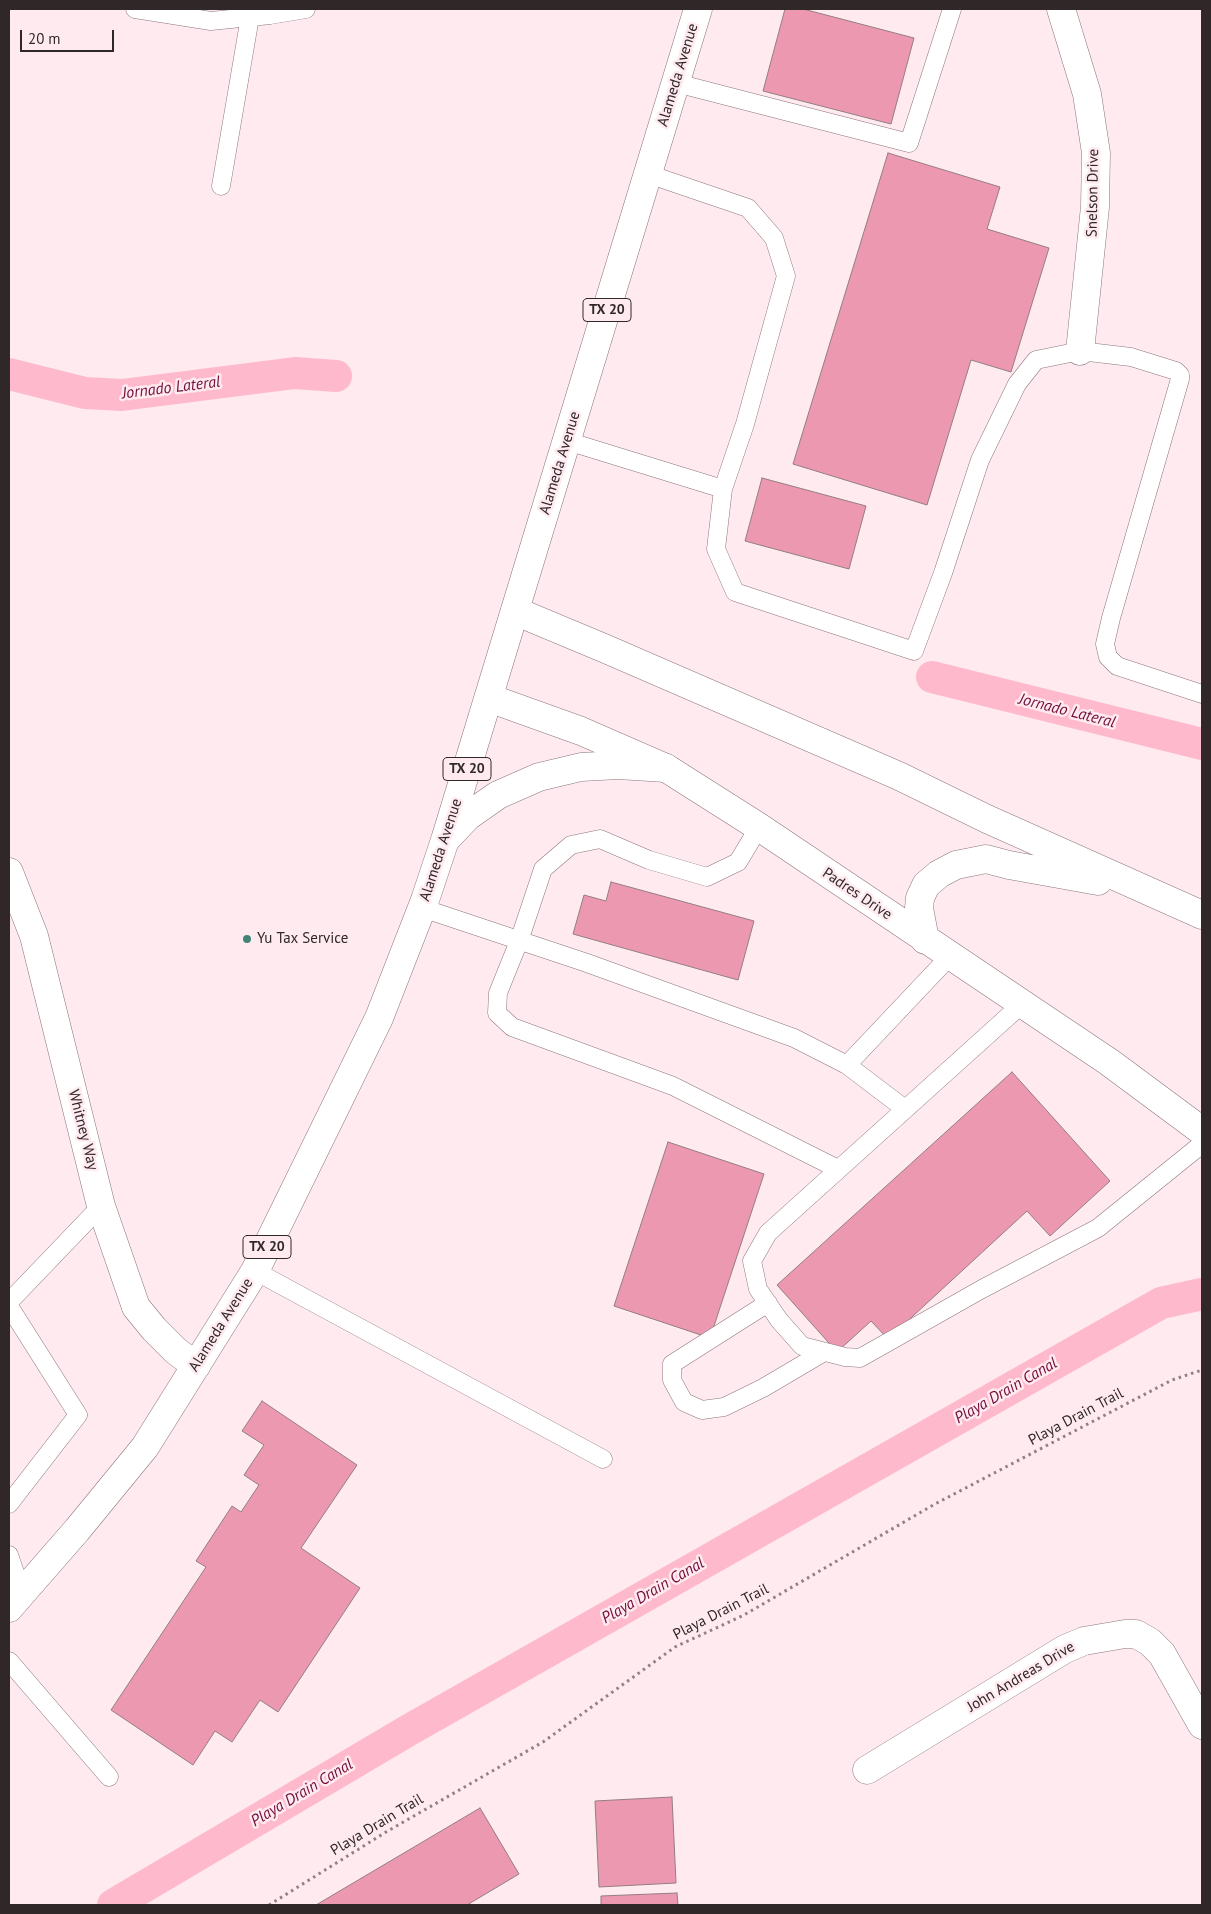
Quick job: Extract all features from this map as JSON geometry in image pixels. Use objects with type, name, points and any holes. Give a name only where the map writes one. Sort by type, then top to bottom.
[{"type":"main road","name":"Alameda Avenue","points":[[16,1600],[77,1530],[145,1447],[256,1270],[379,1018],[422,908],[445,840],[698,9]]},
{"type":"main road","name":"Snelson Drive","points":[[1061,9],[1087,94],[1096,153],[1095,207],[1080,351]]},
{"type":"main road","points":[[515,611],[899,776],[987,819],[1202,915]]},
{"type":"main road","name":"Padres Drive","points":[[489,698],[582,730],[666,768],[759,827],[1109,1062],[1202,1131]]},
{"type":"main road","points":[[445,840],[475,810],[498,795],[539,777],[581,767],[618,765],[666,768]]},
{"type":"main road","points":[[925,940],[919,908],[920,898],[926,885],[938,874],[956,865],[986,859],[1009,865],[1137,887]]},
{"type":"main road","name":"Whitney Way","points":[[9,872],[34,936],[101,1206],[136,1307],[176,1351],[196,1366]]},
{"type":"main road","name":"John Andreas Drive","points":[[867,1770],[1065,1649],[1084,1641],[1125,1634],[1136,1634],[1150,1642],[1162,1654],[1202,1725]]},
{"type":"lane","points":[[135,9],[211,20],[249,13],[306,9]]},
{"type":"lane","points":[[676,83],[909,143],[952,9]]},
{"type":"lane","points":[[221,186],[249,13]]},
{"type":"lane","points":[[648,174],[748,208],[774,238],[786,276],[745,424],[722,489],[716,549],[735,592],[914,651],[943,573],[980,460],[1018,384],[1036,360],[1080,351],[1131,357],[1176,371],[1180,374],[1180,379],[1105,644],[1108,658],[1117,666],[1202,694]]},
{"type":"lane","points":[[567,441],[722,489]]},
{"type":"lane","points":[[759,827],[738,862],[707,877],[649,860],[600,839],[571,845],[543,870],[519,940],[498,993],[497,1012],[512,1027],[673,1086],[838,1169]]},
{"type":"lane","points":[[422,908],[587,963],[794,1038],[847,1065],[905,1109]]},
{"type":"lane","points":[[847,1065],[950,956]]},
{"type":"lane","points":[[1022,1004],[768,1233],[752,1261],[758,1289],[779,1320],[802,1346],[844,1357],[860,1358],[982,1289],[1098,1228],[1202,1144]]},
{"type":"lane","points":[[9,1302],[101,1206]]},
{"type":"lane","points":[[256,1270],[603,1459]]},
{"type":"lane","points":[[768,1303],[672,1364],[672,1380],[684,1402],[702,1410],[724,1407],[763,1388],[824,1352]]},
{"type":"lane","points":[[9,1306],[78,1415],[9,1504]]},
{"type":"lane","points":[[9,1555],[16,1600]]},
{"type":"lane","points":[[9,1661],[109,1777]]},
{"type":"path","name":"Playa Drain Trail","points":[[269,1905],[386,1832],[543,1742],[675,1647],[744,1616],[944,1499],[1172,1380],[1202,1370]]},
{"type":"building","points":[[785,9],[803,9],[914,38],[891,124],[763,91]]},
{"type":"building","points":[[888,153],[1000,187],[987,229],[1049,248],[1011,372],[971,360],[927,505],[793,464]]},
{"type":"building","points":[[762,478],[866,506],[849,569],[745,541]]},
{"type":"building","points":[[611,882],[754,921],[738,980],[573,934],[584,895],[606,901]]},
{"type":"building","points":[[1012,1072],[1110,1181],[1050,1236],[1027,1211],[888,1339],[871,1321],[837,1352],[777,1285]]},
{"type":"building","points":[[668,1142],[764,1174],[710,1338],[614,1306]]},
{"type":"building","points":[[262,1401],[357,1465],[301,1548],[360,1588],[278,1712],[260,1700],[232,1742],[215,1731],[193,1765],[111,1710],[206,1567],[196,1561],[232,1506],[241,1512],[259,1485],[244,1475],[264,1445],[242,1431]]},
{"type":"building","points":[[672,1797],[676,1883],[599,1887],[595,1801]]},
{"type":"building","points":[[480,1808],[519,1874],[467,1905],[316,1905]]},
{"type":"building","points":[[677,1893],[678,1905],[601,1905],[601,1896]]},
{"type":"waterway","name":"Jornado Lateral","points":[[9,374],[85,393],[122,395],[295,373],[336,376]]},
{"type":"waterway","name":"Jornado Lateral","points":[[932,677],[1202,744]]},
{"type":"waterway","name":"Playa Drain Canal","points":[[113,1905],[409,1730],[1161,1303],[1202,1294]]},
{"type":"place","name":"Yu Tax Service","points":[[247,939]]}]
